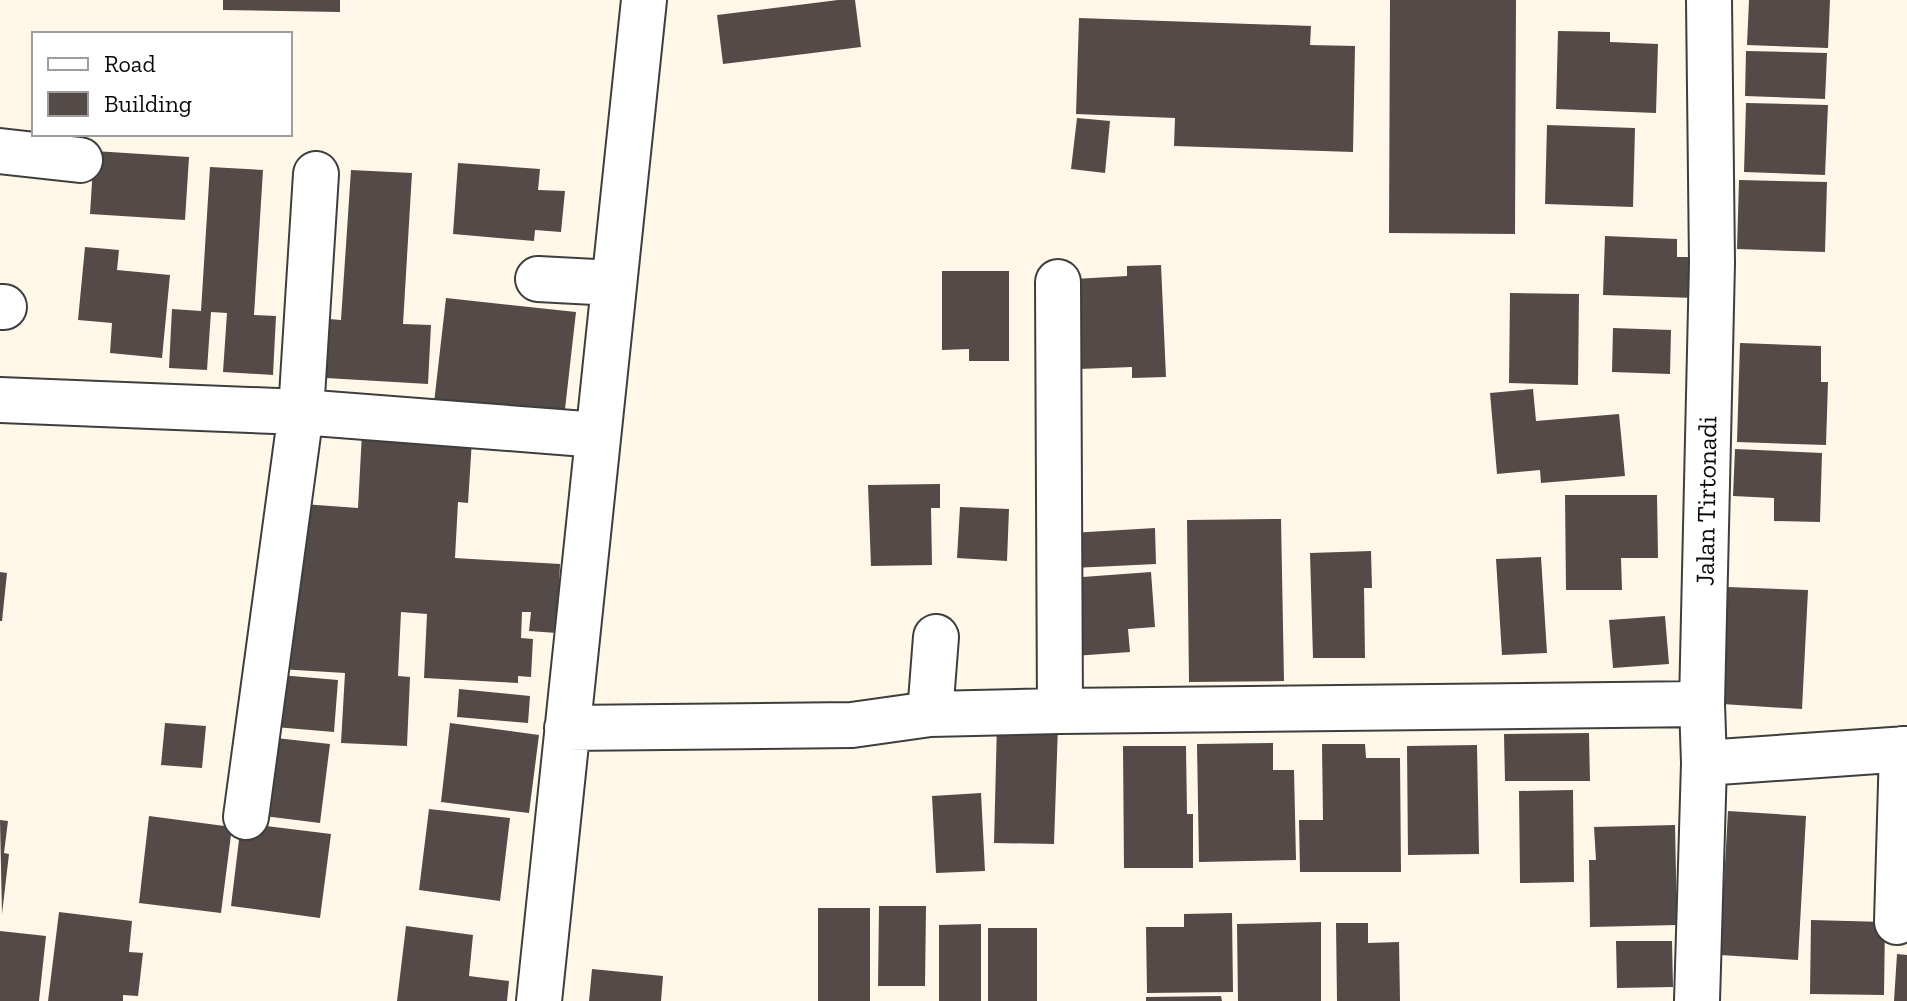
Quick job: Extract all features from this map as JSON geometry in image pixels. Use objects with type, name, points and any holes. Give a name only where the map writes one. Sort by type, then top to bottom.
[{"type":"street","points":[[539,1001],[644,0]]},
{"type":"street","name":"Jalan Tirtonadi","points":[[1697,1001],[1712,263],[1709,0]]},
{"type":"street","points":[[0,151],[80,160]]},
{"type":"street","points":[[246,817],[301,412],[316,174]]},
{"type":"street","points":[[538,279],[614,283]]},
{"type":"street","points":[[1058,282],[1060,711]]},
{"type":"street","points":[[0,400],[301,412],[598,435]]},
{"type":"street","points":[[930,714],[936,637]]},
{"type":"street","points":[[567,728],[852,725],[930,714],[1060,711],[1702,704]]},
{"type":"street","points":[[1704,763],[1904,749],[1897,922]]},
{"type":"building","points":[[223,0],[340,0],[340,12],[223,10]]},
{"type":"building","points":[[855,0],[861,47],[723,64],[717,15]]},
{"type":"building","points":[[1390,0],[1516,0],[1515,234],[1389,233]]},
{"type":"building","points":[[1749,0],[1830,0],[1828,48],[1747,45]]},
{"type":"building","points":[[1079,18],[1311,26],[1310,45],[1355,46],[1353,152],[1174,146],[1175,118],[1076,114]]},
{"type":"building","points":[[1558,31],[1610,32],[1610,42],[1658,44],[1656,113],[1556,109]]},
{"type":"building","points":[[1746,51],[1827,53],[1825,99],[1745,96]]},
{"type":"building","points":[[1746,103],[1828,105],[1825,175],[1744,172]]},
{"type":"building","points":[[1077,118],[1110,121],[1105,173],[1071,169]]},
{"type":"building","points":[[1547,125],[1635,128],[1633,207],[1545,204]]},
{"type":"building","points":[[94,151],[189,157],[185,220],[90,214]]},
{"type":"building","points":[[458,163],[540,169],[538,190],[565,191],[561,232],[535,230],[534,241],[453,234]]},
{"type":"building","points":[[210,167],[263,170],[254,315],[276,316],[273,375],[223,372],[227,313],[211,312],[207,370],[169,368],[172,309],[201,311]]},
{"type":"building","points":[[351,170],[412,173],[403,324],[431,325],[428,384],[326,378],[329,319],[341,320]]},
{"type":"building","points":[[1739,180],[1827,182],[1825,252],[1737,249]]},
{"type":"building","points":[[1605,236],[1677,239],[1677,257],[1696,257],[1695,298],[1603,295]]},
{"type":"building","points":[[85,247],[119,250],[117,270],[170,275],[162,358],[110,353],[112,323],[78,320]]},
{"type":"building","points":[[1161,265],[1166,377],[1132,378],[1132,367],[1079,369],[1074,279],[1127,276],[1127,266]]},
{"type":"building","points":[[942,271],[1009,271],[1009,361],[969,361],[969,349],[942,350]]},
{"type":"building","points":[[1510,293],[1579,294],[1578,385],[1509,383]]},
{"type":"building","points":[[446,298],[576,312],[564,418],[434,403]]},
{"type":"building","points":[[1613,328],[1671,330],[1670,374],[1612,372]]},
{"type":"building","points":[[1740,343],[1821,346],[1821,382],[1828,382],[1826,445],[1737,442]]},
{"type":"building","points":[[1533,389],[1536,421],[1619,414],[1625,476],[1541,483],[1540,470],[1497,474],[1490,393]]},
{"type":"building","points":[[362,433],[472,440],[468,503],[458,502],[455,558],[560,564],[557,633],[529,631],[531,612],[522,612],[521,638],[533,639],[531,677],[518,676],[518,683],[424,678],[427,614],[401,612],[398,676],[410,677],[407,746],[341,743],[345,673],[279,669],[303,504],[358,508]]},
{"type":"building","points":[[1735,449],[1822,453],[1820,522],[1774,521],[1774,498],[1733,496]]},
{"type":"building","points":[[940,484],[940,508],[931,508],[932,565],[871,566],[868,485]]},
{"type":"building","points":[[1565,495],[1657,495],[1658,558],[1621,558],[1622,590],[1566,590]]},
{"type":"building","points":[[960,507],[1009,509],[1007,561],[957,558]]},
{"type":"building","points":[[1281,519],[1284,681],[1189,682],[1187,520]]},
{"type":"building","points":[[1155,528],[1156,564],[1073,568],[1071,533]]},
{"type":"building","points":[[1371,551],[1372,588],[1364,588],[1365,658],[1313,658],[1310,553]]},
{"type":"building","points":[[1541,557],[1547,653],[1502,655],[1496,559]]},
{"type":"building","points":[[0,572],[7,573],[2,621],[0,621]]},
{"type":"building","points":[[1151,572],[1155,627],[1128,629],[1130,652],[1074,656],[1069,578]]},
{"type":"building","points":[[1727,587],[1808,590],[1802,709],[1722,704]]},
{"type":"building","points":[[1665,616],[1669,664],[1613,668],[1609,620]]},
{"type":"building","points":[[280,675],[338,680],[334,732],[275,727]]},
{"type":"building","points":[[459,689],[530,696],[528,723],[457,717]]},
{"type":"building","points":[[165,723],[206,726],[202,768],[161,765]]},
{"type":"building","points":[[450,723],[539,735],[529,813],[441,802]]},
{"type":"building","points":[[997,723],[1058,725],[1054,844],[994,843]]},
{"type":"building","points":[[1589,733],[1590,781],[1505,781],[1504,734]]},
{"type":"building","points":[[258,736],[330,744],[320,823],[248,814]]},
{"type":"building","points":[[1273,743],[1273,770],[1294,770],[1296,860],[1199,862],[1197,744]]},
{"type":"building","points":[[1322,744],[1365,744],[1366,758],[1400,758],[1401,872],[1300,872],[1299,820],[1323,820]]},
{"type":"building","points":[[1477,745],[1479,854],[1408,855],[1407,746]]},
{"type":"building","points":[[1123,746],[1186,746],[1187,814],[1193,814],[1193,868],[1124,868]]},
{"type":"building","points":[[1573,790],[1574,882],[1520,883],[1519,791]]},
{"type":"building","points":[[981,793],[985,871],[936,873],[932,796]]},
{"type":"building","points":[[429,809],[510,818],[500,901],[419,890]]},
{"type":"building","points":[[1728,811],[1806,816],[1798,960],[1720,955]]},
{"type":"building","points":[[149,816],[232,827],[221,913],[139,903]]},
{"type":"building","points":[[0,820],[8,821],[4,853],[9,854],[2,914]]},
{"type":"building","points":[[241,823],[331,834],[320,918],[231,906]]},
{"type":"building","points":[[1675,825],[1677,925],[1590,927],[1589,860],[1596,860],[1594,827]]},
{"type":"building","points":[[879,906],[926,906],[925,986],[878,986]]},
{"type":"building","points":[[818,908],[870,908],[870,1001],[818,1001]]},
{"type":"building","points":[[59,912],[132,921],[129,952],[143,953],[138,996],[123,995],[123,1001],[48,1001]]},
{"type":"building","points":[[1232,913],[1233,992],[1147,993],[1146,927],[1184,927],[1184,914]]},
{"type":"building","points":[[1811,920],[1885,922],[1884,995],[1810,994]]},
{"type":"building","points":[[1321,922],[1321,1001],[1238,1001],[1237,924]]},
{"type":"building","points":[[1336,923],[1368,923],[1368,943],[1399,942],[1400,1001],[1337,1001]]},
{"type":"building","points":[[981,924],[981,1001],[939,1001],[939,925]]},
{"type":"building","points":[[406,926],[473,935],[469,976],[509,981],[507,1001],[397,1001]]},
{"type":"building","points":[[988,928],[1037,928],[1037,1001],[988,1001]]},
{"type":"building","points":[[0,931],[46,936],[39,1001],[0,1001]]},
{"type":"building","points":[[1616,941],[1672,941],[1673,987],[1617,988]]},
{"type":"building","points":[[1897,954],[1907,955],[1907,1001],[1894,1001]]},
{"type":"building","points":[[592,969],[663,976],[661,1001],[589,1001]]},
{"type":"building","points":[[1221,996],[1222,1001],[1146,1001],[1146,997]]}]
